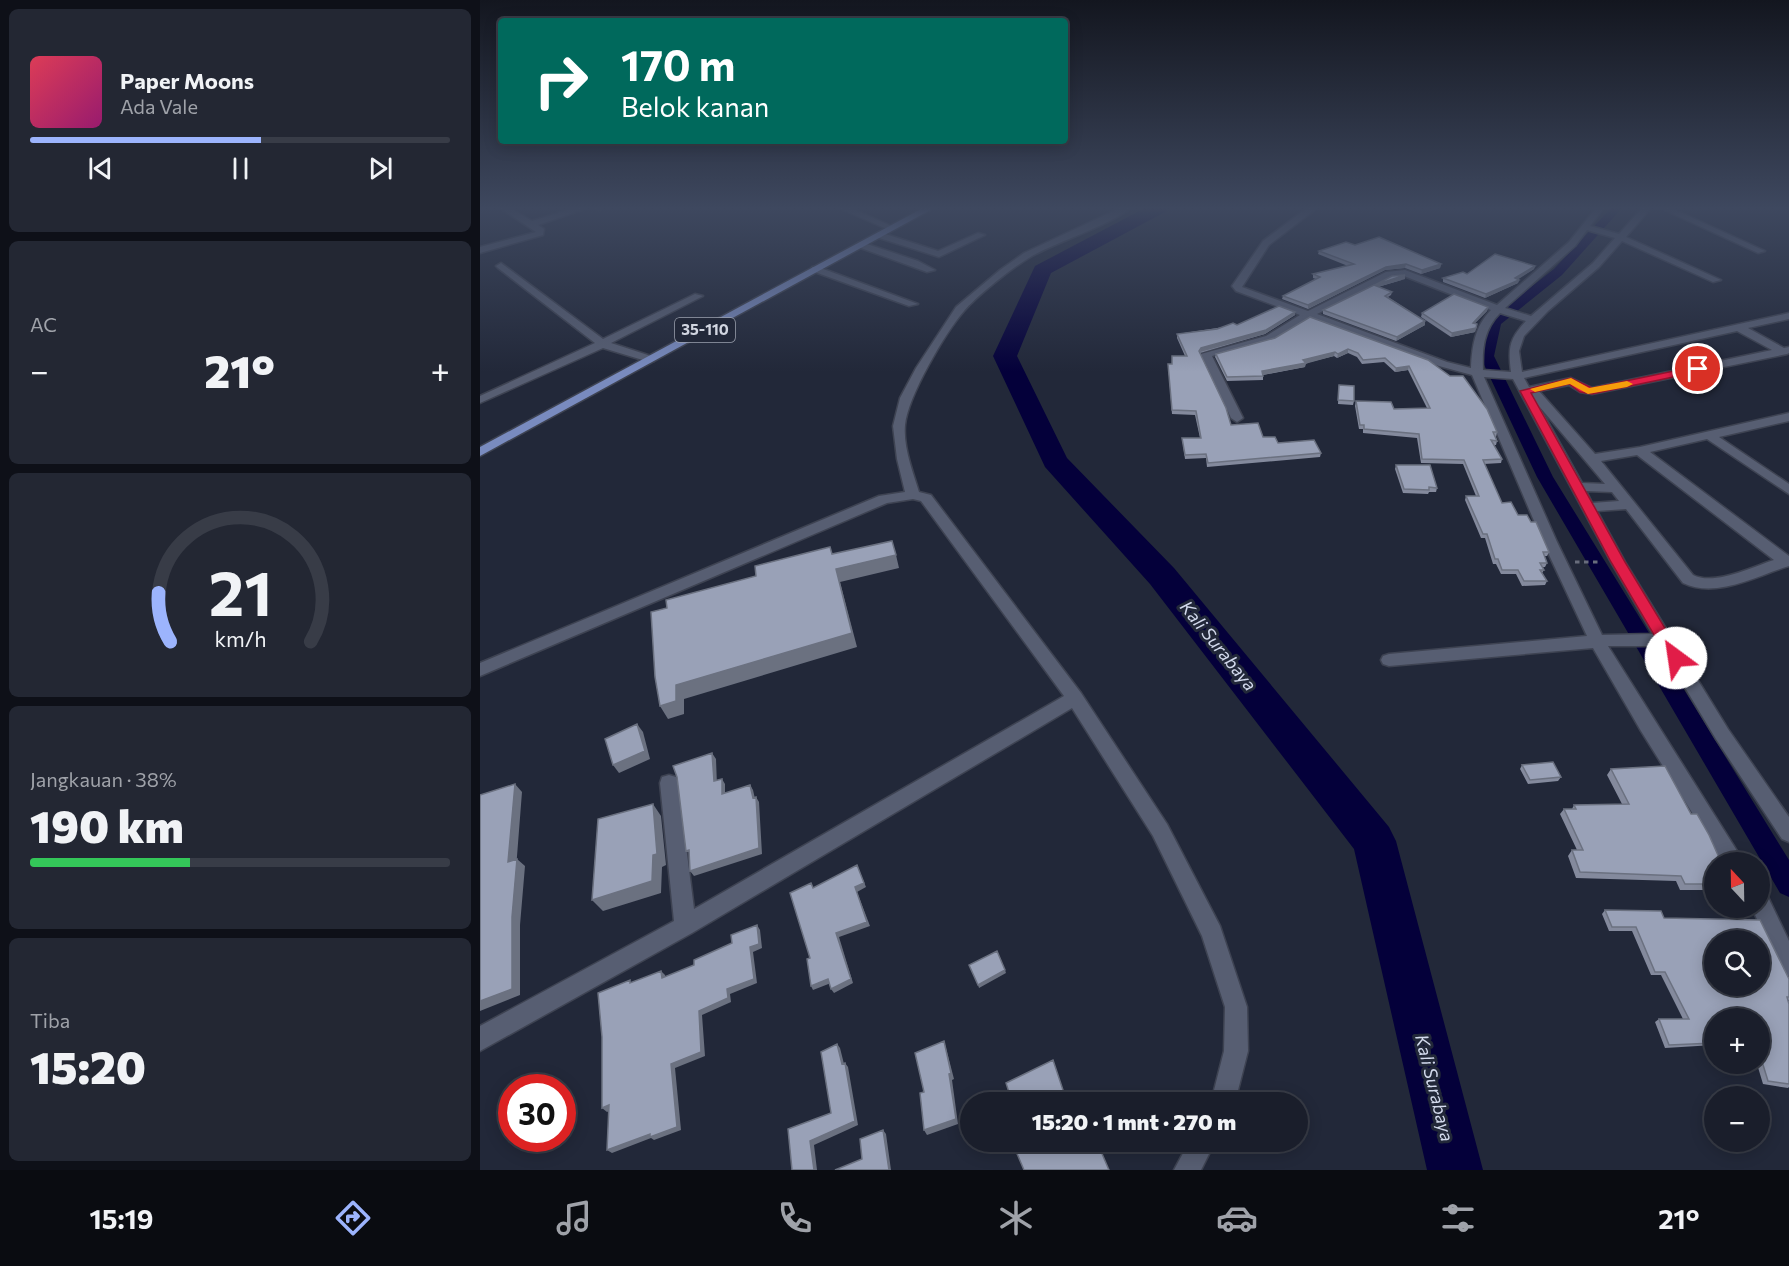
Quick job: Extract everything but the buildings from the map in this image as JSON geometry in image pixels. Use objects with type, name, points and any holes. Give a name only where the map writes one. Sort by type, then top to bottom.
[{"type":"main road","name":"35-110","points":[[482,449],[827,263]]},
{"type":"street","points":[[914,263],[930,270]]},
{"type":"street","points":[[912,495],[903,459],[899,426],[906,398],[922,368],[960,309],[1016,263]]},
{"type":"street","points":[[1252,263],[1237,285],[1245,292],[1431,360],[1480,373],[1513,376],[1789,316]]},
{"type":"street","points":[[1552,263],[1531,278],[1501,310],[1485,322],[1481,332],[1480,373],[1559,562],[1605,641],[1630,699],[1728,852]]},
{"type":"street","points":[[1598,263],[1528,319],[1519,335],[1514,351],[1513,376],[1592,458],[1688,579],[1698,584],[1712,585],[1787,561]]},
{"type":"street","points":[[1676,263],[1716,280]]},
{"type":"street","points":[[501,266],[602,344],[650,360]]},
{"type":"street","points":[[815,269],[913,304]]},
{"type":"street","points":[[1237,418],[1206,354],[1213,350],[1270,338],[1307,315],[1389,274],[1399,272],[1528,319]]},
{"type":"street","points":[[480,400],[602,344],[698,296]]},
{"type":"street","points":[[1738,327],[1786,351]]},
{"type":"street","points":[[1555,368],[1584,390],[1592,391],[1786,351]]},
{"type":"street","points":[[1528,390],[1571,381]]},
{"type":"street","points":[[1528,390],[1656,640],[1789,834]]},
{"type":"street","points":[[1592,458],[1640,451],[1785,421]]},
{"type":"street","points":[[1710,436],[1789,490]]},
{"type":"street","points":[[1640,451],[1787,561]]},
{"type":"street","points":[[1578,487],[1615,488]]},
{"type":"street","points":[[480,670],[884,499],[912,495],[926,498],[1075,698],[1160,830],[1212,933],[1236,1007],[1236,1051],[1226,1092]]},
{"type":"street","points":[[1589,507],[1629,505]]},
{"type":"street","points":[[1389,660],[1605,641],[1656,640]]},
{"type":"street","points":[[480,1039],[685,926],[1075,698]]},
{"type":"street","points":[[669,783],[685,926]]},
{"type":"street","points":[[1767,918],[1789,965]]},
{"type":"street","points":[[1186,1170],[1196,1152]]},
{"type":"path","points":[[1570,562],[1608,562]]},
{"type":"waterway","name":"Kali Surabaya","points":[[1056,263],[1042,270],[1005,356],[1055,461],[1162,576],[1374,841],[1455,1170]]},
{"type":"waterway","points":[[1567,263],[1495,322],[1487,356],[1545,477],[1789,884]]},
{"type":"slow traffic","points":[[1535,389],[1571,381],[1588,391],[1627,384]]},
{"type":"route","points":[[1676,658],[1618,562],[1525,391],[1571,381],[1584,390],[1592,391],[1698,369]]}]
